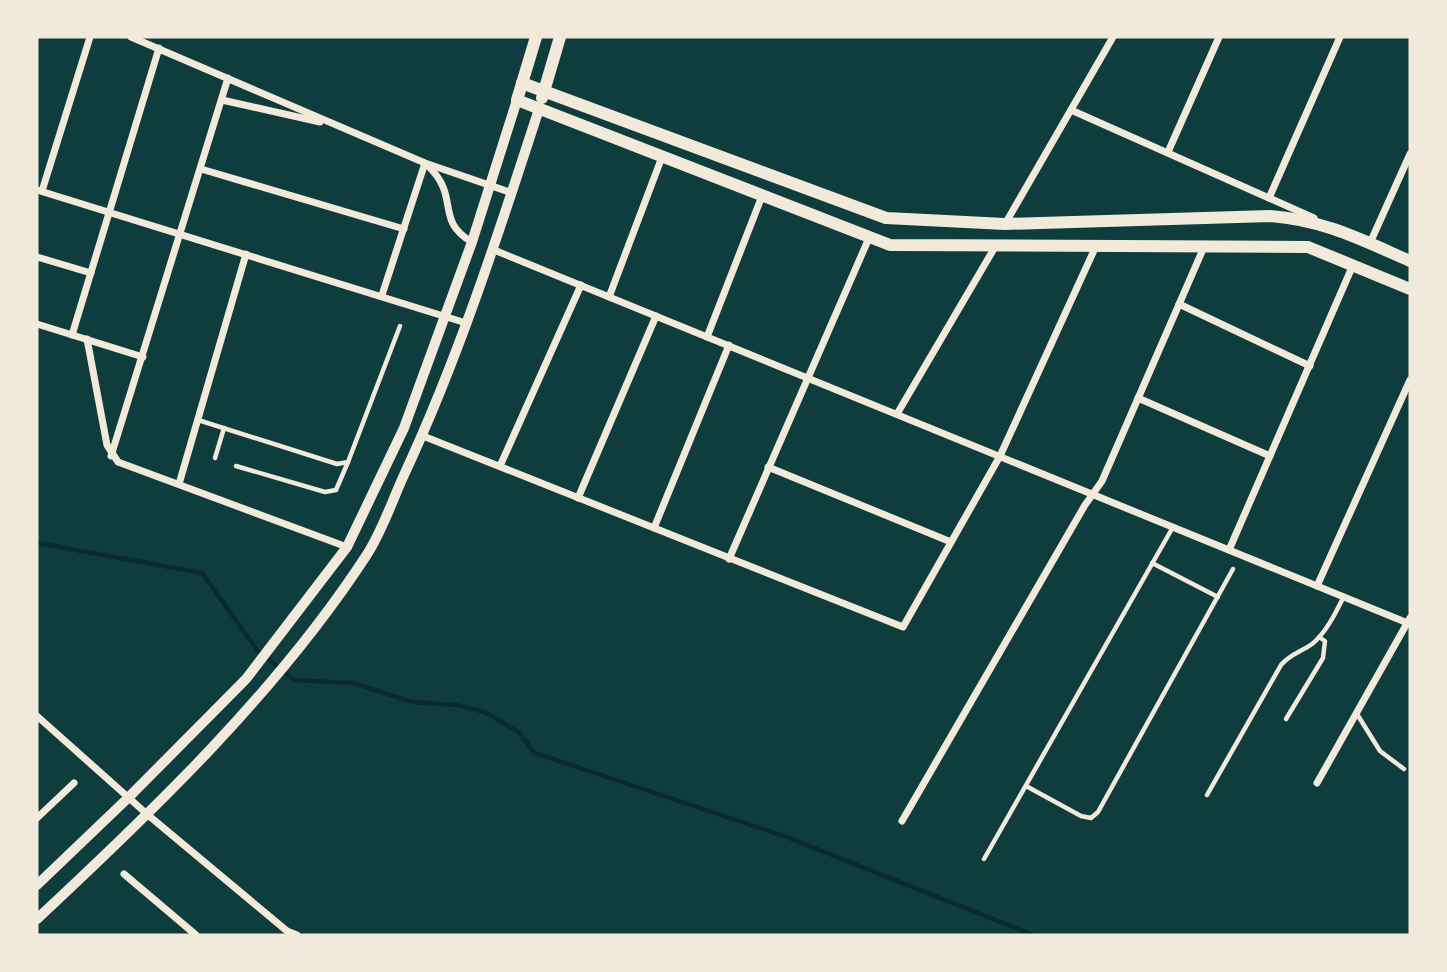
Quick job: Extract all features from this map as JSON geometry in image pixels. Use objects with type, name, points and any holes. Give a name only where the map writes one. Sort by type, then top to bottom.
[{"type":"main road","points":[[536,37],[517,100],[869,238],[912,247],[1308,247],[1410,289]]},
{"type":"main road","points":[[539,109],[560,37]]},
{"type":"main road","points":[[522,83],[886,218],[1005,224],[1270,216],[1328,224],[1410,261]]},
{"type":"main road","points":[[746,190],[753,182],[752,170]]},
{"type":"street","points":[[90,37],[39,190],[466,323]]},
{"type":"street","points":[[131,37],[425,163],[512,192]]},
{"type":"street","points":[[1005,224],[1113,37]]},
{"type":"street","points":[[1168,152],[1219,37]]},
{"type":"street","points":[[1269,198],[1340,37]]},
{"type":"street","points":[[72,335],[159,48]]},
{"type":"street","points":[[111,456],[228,78]]},
{"type":"street","points":[[222,100],[337,125]]},
{"type":"street","points":[[37,884],[128,798],[246,679],[347,547],[404,428],[472,242],[517,100]]},
{"type":"street","points":[[37,919],[148,815],[261,693],[367,555],[423,436],[494,250],[539,109]]},
{"type":"street","points":[[1071,110],[1328,224]]},
{"type":"street","points":[[1370,243],[1410,154]]},
{"type":"street","points":[[609,297],[662,157]]},
{"type":"street","points":[[382,295],[425,163]]},
{"type":"street","points":[[425,163],[440,177],[447,190],[451,224],[457,233],[472,242]]},
{"type":"street","points":[[201,169],[404,229]]},
{"type":"street","points":[[707,337],[762,196]]},
{"type":"street","points":[[729,559],[806,377],[869,238]]},
{"type":"street","points":[[423,436],[903,627],[1000,456],[1096,246]]},
{"type":"street","points":[[897,414],[995,247]]},
{"type":"street","points":[[902,821],[1102,481],[1204,247]]},
{"type":"street","points":[[494,250],[1344,597],[1409,621],[1317,783]]},
{"type":"street","points":[[179,484],[246,254]]},
{"type":"street","points":[[37,257],[90,273]]},
{"type":"street","points":[[1229,550],[1353,264]]},
{"type":"street","points":[[499,466],[581,285]]},
{"type":"street","points":[[1178,304],[1311,366]]},
{"type":"street","points":[[578,498],[656,316]]},
{"type":"street","points":[[37,324],[143,357]]},
{"type":"street","points":[[87,339],[111,456],[118,462],[347,547]]},
{"type":"street","points":[[653,528],[729,345]]},
{"type":"street","points":[[1317,586],[1410,380]]},
{"type":"street","points":[[1138,398],[1270,456]]},
{"type":"street","points":[[768,467],[951,542]]},
{"type":"street","points":[[37,716],[285,933],[297,935]]},
{"type":"street","points":[[37,818],[74,783]]},
{"type":"street","points":[[124,874],[196,935]]},
{"type":"lane","points":[[236,466],[325,492],[336,490],[400,326]]},
{"type":"lane","points":[[198,420],[337,464],[348,462]]},
{"type":"lane","points":[[215,458],[224,428]]},
{"type":"lane","points":[[984,859],[1173,527]]},
{"type":"lane","points":[[1152,563],[1218,597]]},
{"type":"lane","points":[[1026,786],[1081,816],[1091,818],[1098,812],[1233,569]]},
{"type":"lane","points":[[1207,795],[1281,665],[1289,655],[1311,645],[1320,637],[1344,597]]},
{"type":"lane","points":[[1286,719],[1323,659],[1325,641],[1320,637]]},
{"type":"lane","points":[[1357,713],[1380,751],[1404,769]]},
{"type":"waterway","points":[[37,543],[202,573],[257,650],[294,680],[353,683],[412,702],[456,705],[485,712],[519,733],[535,753],[784,836],[1033,935]]}]
